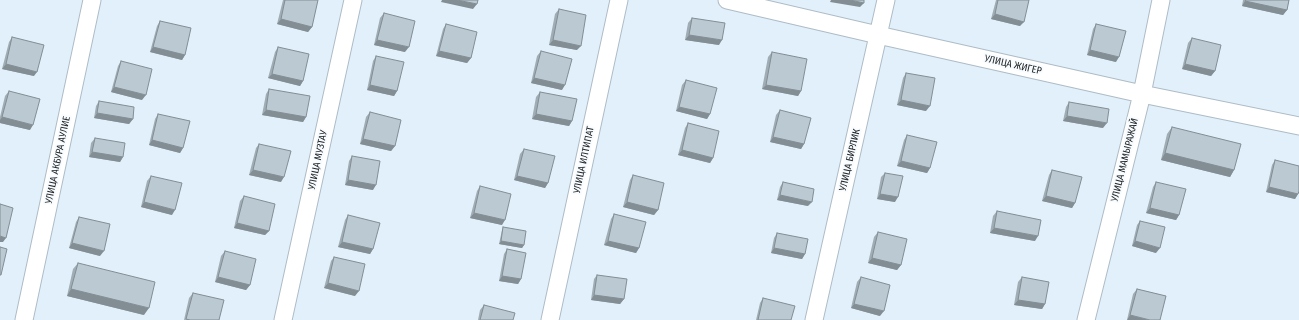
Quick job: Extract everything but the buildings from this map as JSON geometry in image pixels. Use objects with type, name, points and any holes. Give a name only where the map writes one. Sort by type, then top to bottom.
[{"type":"street","name":"УЛИЦА АКБУРА АУЛИЕ","points":[[24,320],[92,0]]},
{"type":"street","name":"УЛИЦА МУЗТАУ","points":[[283,320],[353,0]]},
{"type":"street","name":"УЛИЦА ИЛТИПАТ","points":[[550,320],[619,0]]},
{"type":"street","name":"УЛИЦА ЖИГЕР","points":[[727,0],[1142,94],[1299,126]]},
{"type":"street","name":"УЛИЦА БИРЛИК","points":[[814,320],[886,0]]},
{"type":"street","name":"УЛИЦА МАМЫРАЖАЙ","points":[[1086,320],[1142,94],[1161,0]]}]
